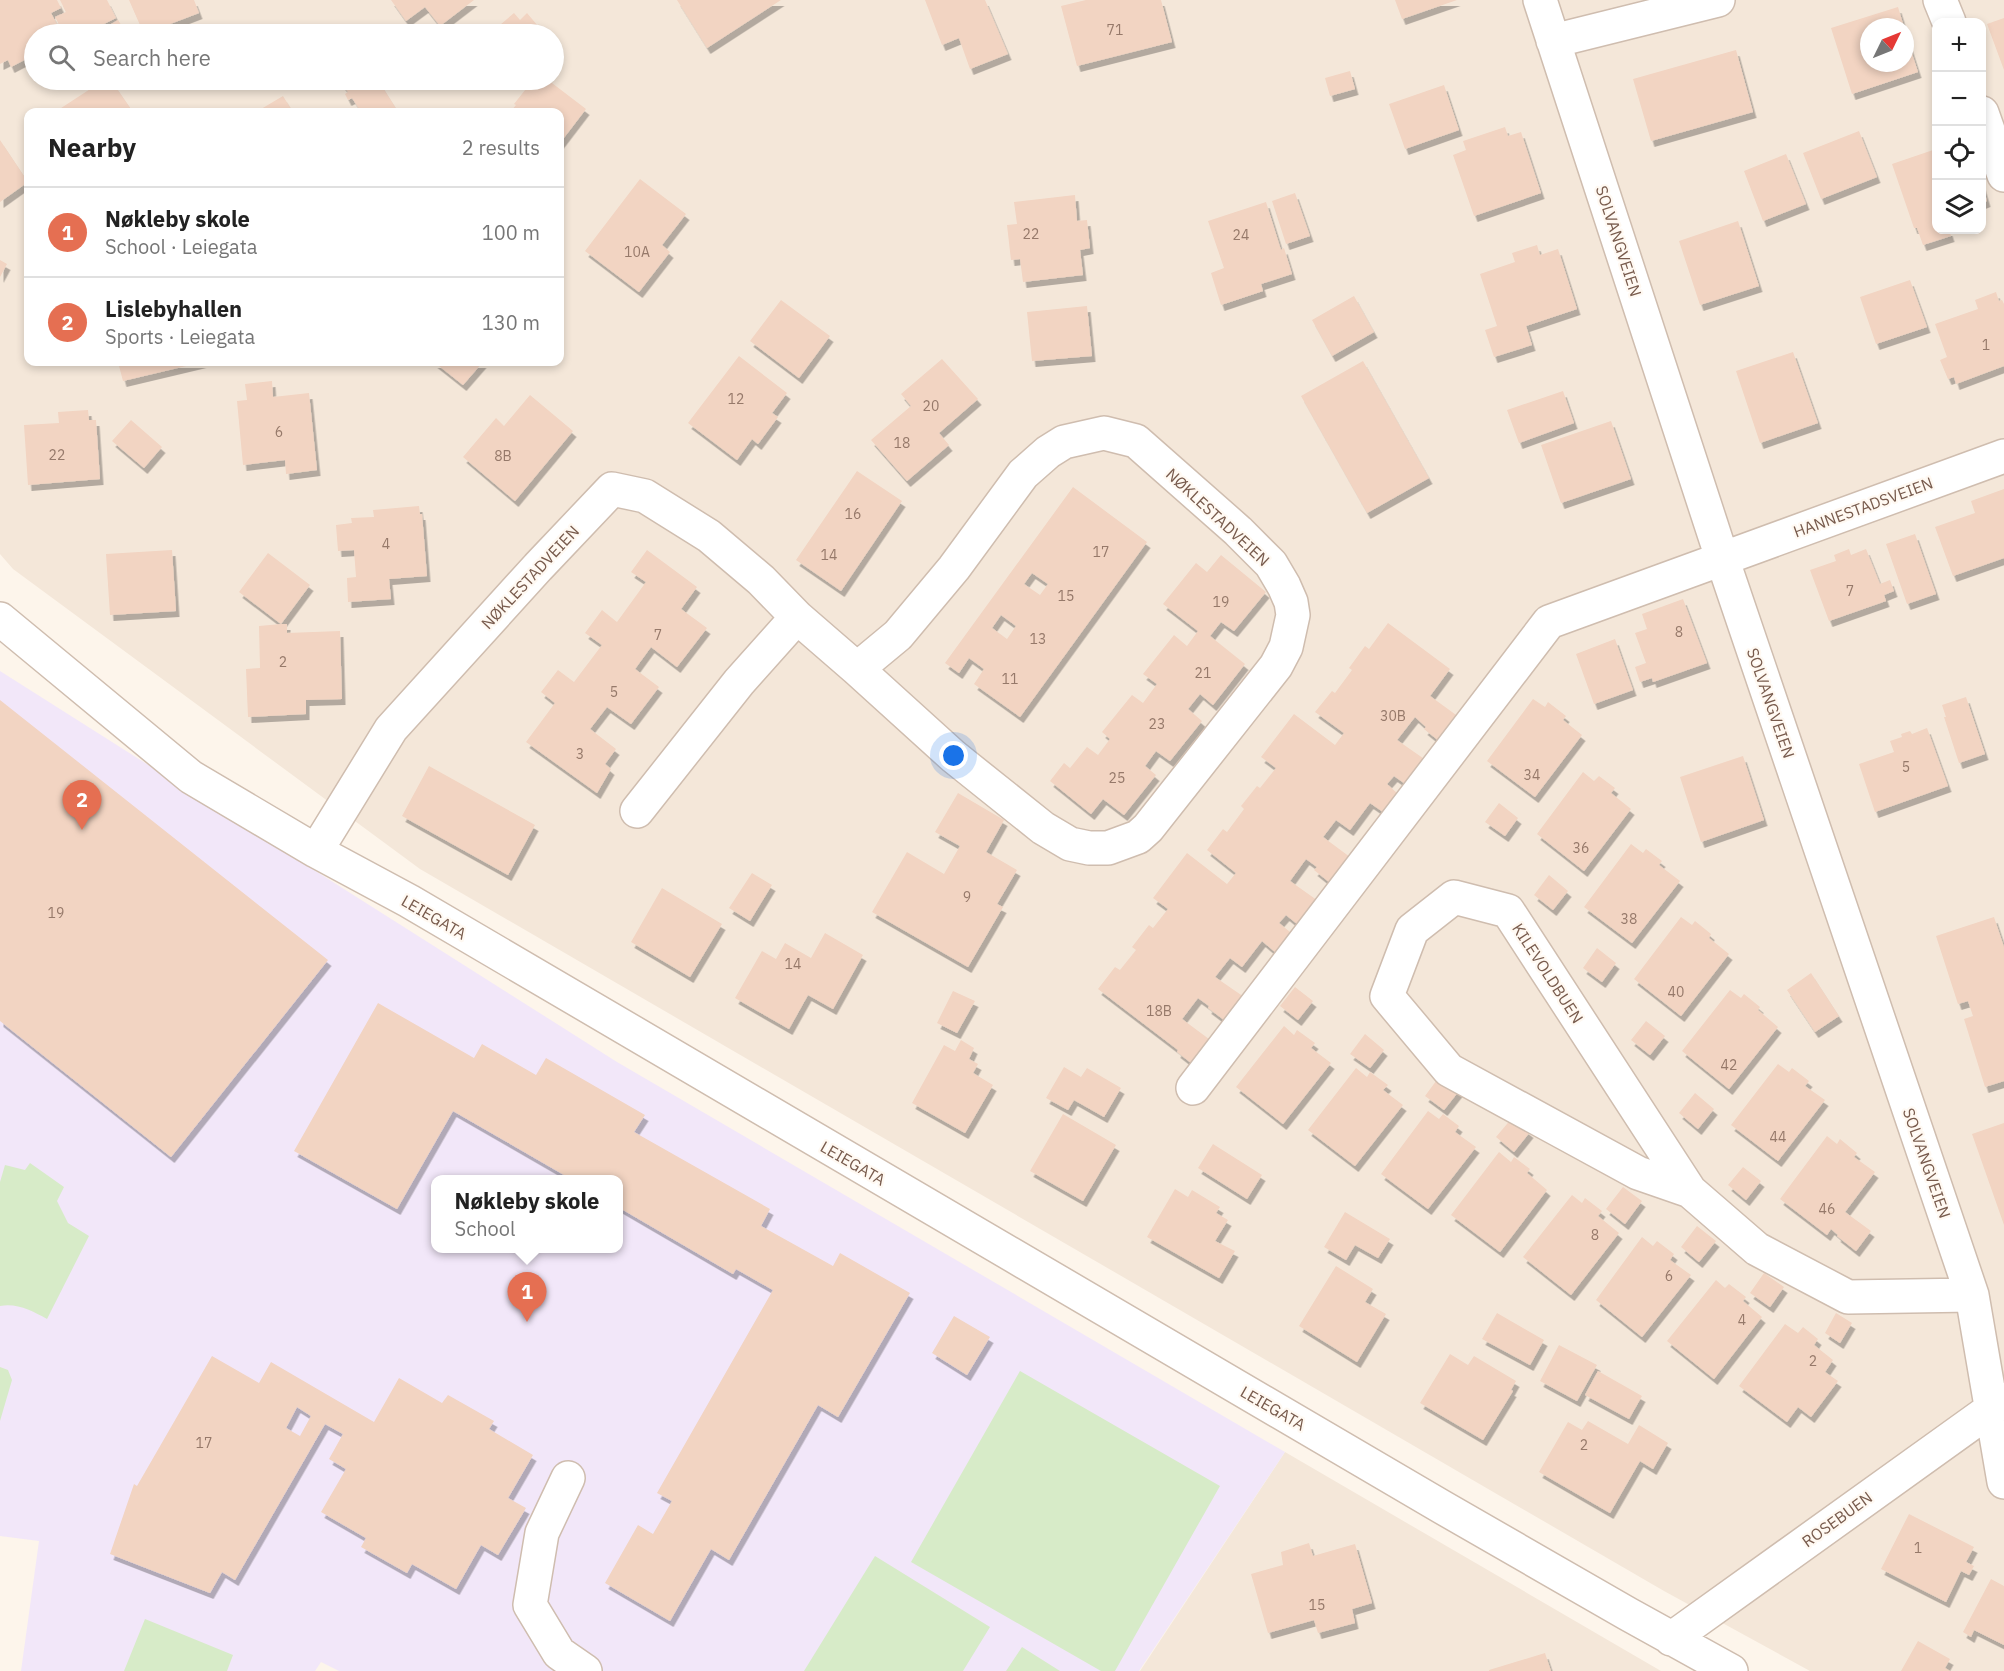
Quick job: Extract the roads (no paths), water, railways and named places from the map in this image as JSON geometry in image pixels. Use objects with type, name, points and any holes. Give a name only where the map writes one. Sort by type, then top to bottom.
[{"type":"street","name":"SOLVANGVEIEN","points":[[1540,0],[1722,558],[1972,1295],[1997,1404],[2004,1482]]},
{"type":"street","points":[[1553,41],[1718,0]]},
{"type":"street","points":[[1940,0],[1947,18]]},
{"type":"street","points":[[1986,124],[2004,175]]},
{"type":"street","name":"NØKLESTADVEIEN","points":[[316,852],[391,729],[612,489],[645,496],[709,536],[761,580],[797,617],[953,756],[1043,828],[1070,844],[1089,848],[1108,848],[1138,837],[1148,828],[1276,666],[1286,647],[1293,615],[1291,602],[1271,564],[1238,531],[1136,441],[1104,433],[1064,442],[1048,452],[1023,474],[954,568],[905,627],[857,669]]},
{"type":"street","name":"HANNESTADSVEIEN","points":[[1722,558],[2004,456]]},
{"type":"street","points":[[1193,1088],[1549,622],[1722,558]]},
{"type":"street","points":[[638,811],[739,682],[797,617]]},
{"type":"street","name":"LEIEGATA","points":[[0,619],[191,777],[316,852],[409,902],[1671,1639],[1731,1671]]},
{"type":"street","name":"KILEVOLDBUEN","points":[[1690,1191],[1638,1173],[1449,1070],[1387,996],[1412,930],[1454,897],[1508,911],[1690,1191],[1757,1249],[1848,1297],[1972,1295]]},
{"type":"street","name":"ROSEBUEN","points":[[1671,1639],[1997,1404]]},
{"type":"street","points":[[568,1478],[542,1533],[530,1605],[559,1653],[585,1671]]},
{"type":"place","name":"Lislebyhallen","points":[[82,830]]},
{"type":"place","name":"Nøkleby skole","points":[[527,1322]]}]
